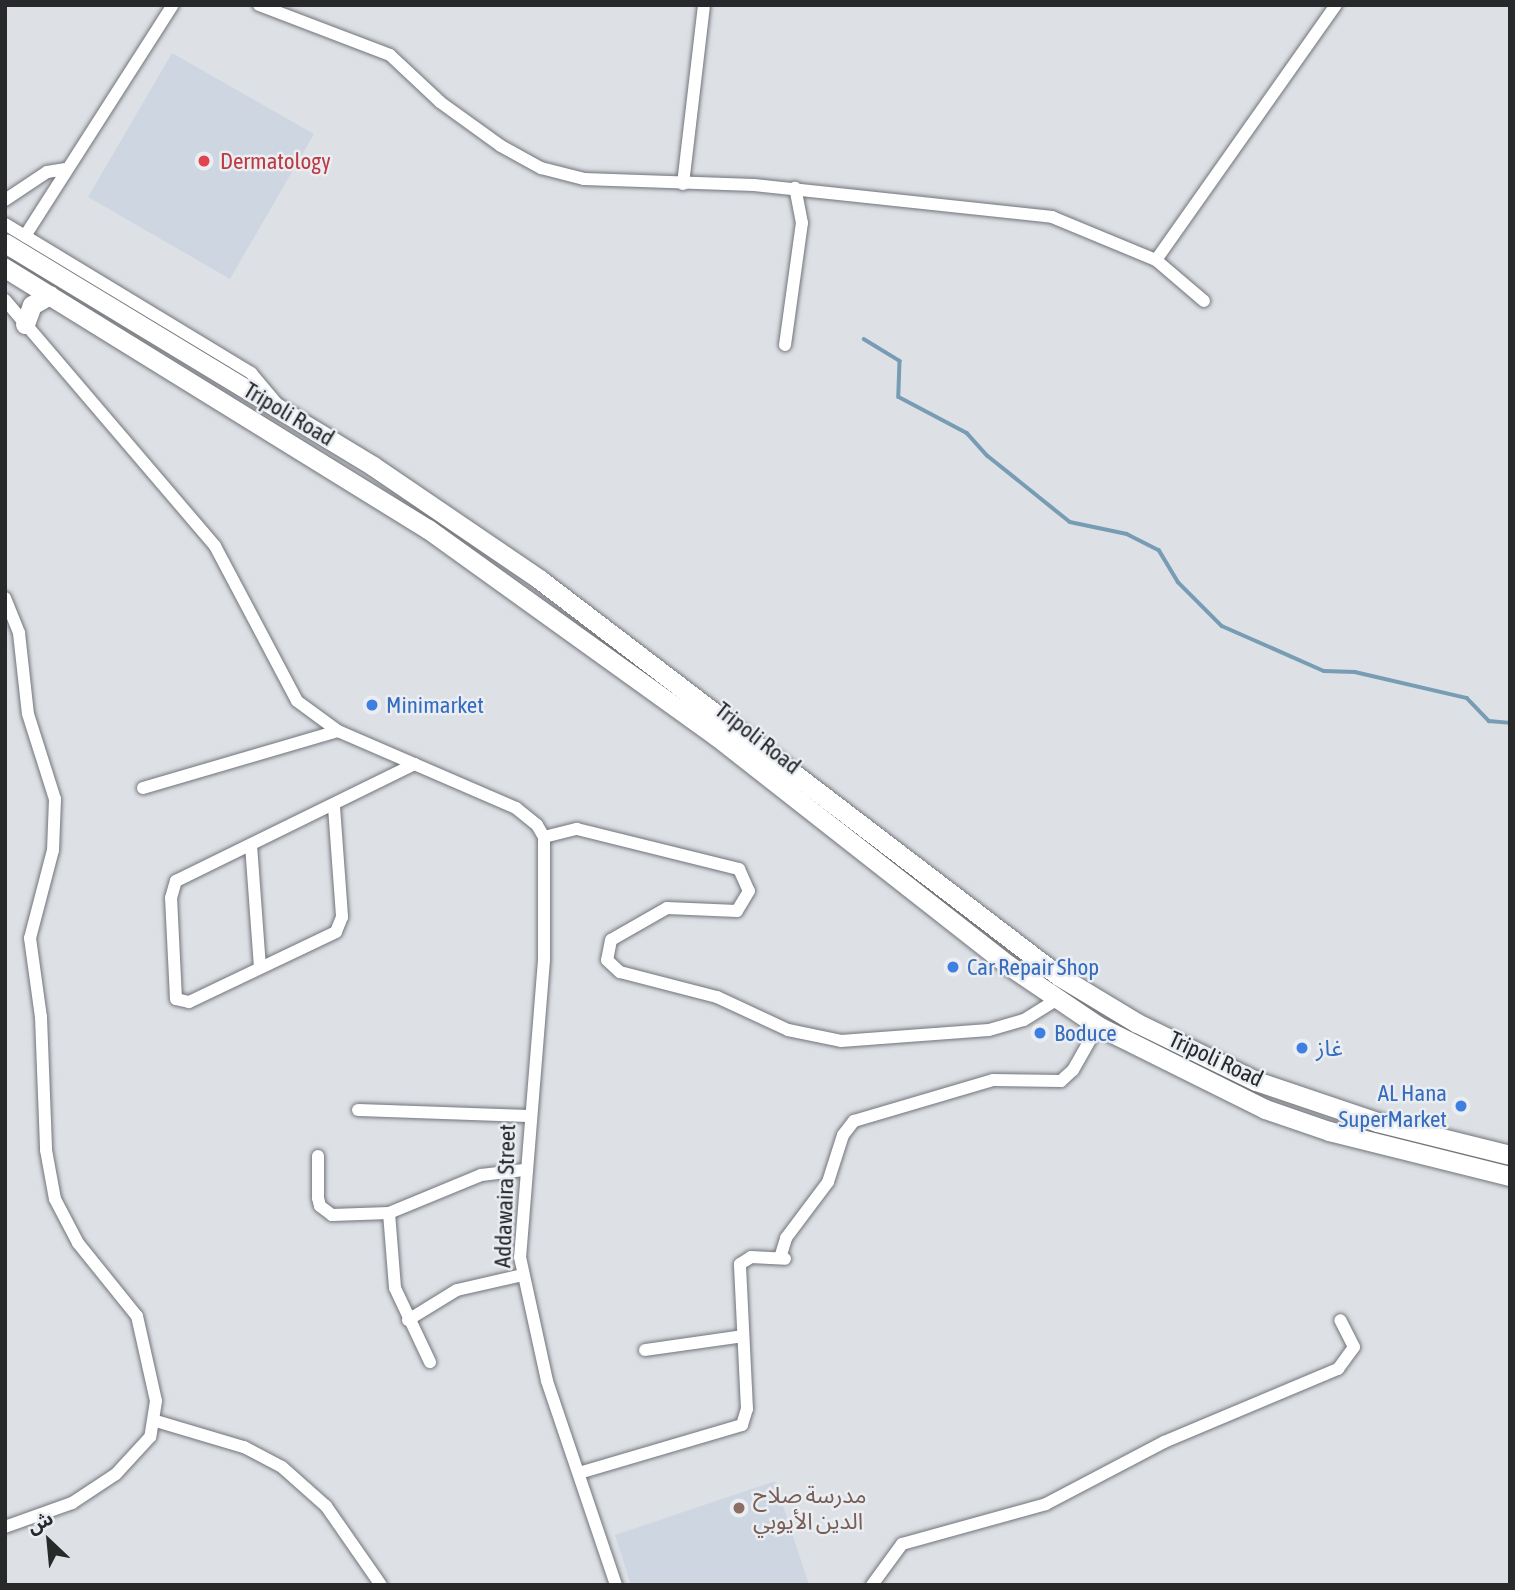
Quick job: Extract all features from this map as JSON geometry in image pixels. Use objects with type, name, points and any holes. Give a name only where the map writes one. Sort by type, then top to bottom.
[{"type":"highway","points":[[5,243],[281,409],[439,510],[617,635],[1059,976],[1137,1023],[1256,1081],[1377,1122],[1510,1156]]},
{"type":"highway","name":"Tripoli Road","points":[[5,268],[428,529],[716,736],[1056,1000],[1098,1026],[1265,1109],[1329,1131],[1510,1175]]},
{"type":"highway","points":[[25,324],[32,305],[49,295]]},
{"type":"street","points":[[25,236],[173,5]]},
{"type":"street","points":[[260,5],[390,55],[440,102],[541,168],[584,179],[794,188],[1052,217],[1156,260],[1205,300]]},
{"type":"street","points":[[683,184],[704,5]]},
{"type":"street","points":[[1156,260],[1336,5]]},
{"type":"street","points":[[5,200],[47,172],[66,169]]},
{"type":"street","points":[[785,345],[802,223],[794,188]]},
{"type":"street","points":[[5,224],[251,373],[281,409]]},
{"type":"street","points":[[5,300],[204,530],[229,571],[286,687],[311,713],[338,731],[516,807],[537,825],[544,837],[577,829],[739,869],[750,891],[737,911],[667,908],[611,940],[607,960],[620,972],[700,991],[788,1030],[841,1041],[989,1030],[1024,1020],[1056,1000]]},
{"type":"street","points":[[5,597],[19,633],[28,713],[55,799],[53,850],[30,939],[41,1017],[46,1150],[55,1199],[66,1224],[137,1316],[153,1373],[156,1421],[135,1458],[97,1488],[72,1503],[5,1527]]},
{"type":"street","points":[[143,788],[338,731]]},
{"type":"street","points":[[334,807],[340,925],[328,937],[189,1002],[181,1003],[173,993],[171,898],[176,881],[334,807],[415,764]]},
{"type":"street","name":"Addawaira Street","points":[[544,837],[544,960],[524,1170],[523,1275],[547,1381],[616,1585]]},
{"type":"street","points":[[251,845],[260,967]]},
{"type":"street","points":[[579,1473],[742,1425],[747,1409],[740,1264],[751,1257],[782,1259],[786,1238],[828,1182],[842,1135],[854,1121],[993,1080],[1057,1083],[1073,1070],[1098,1026]]},
{"type":"street","points":[[358,1110],[529,1116]]},
{"type":"street","points":[[318,1156],[318,1198],[326,1212],[390,1213],[481,1175],[524,1170]]},
{"type":"street","points":[[390,1213],[395,1288],[430,1362]]},
{"type":"street","points":[[408,1320],[421,1309],[472,1283],[523,1275]]},
{"type":"street","points":[[872,1585],[902,1544],[1046,1504],[1187,1431],[1338,1370],[1354,1347],[1340,1320]]},
{"type":"street","points":[[645,1350],[743,1336]]},
{"type":"street","points":[[156,1421],[244,1447],[282,1466],[326,1506],[381,1585]]},
{"type":"shaded area","name":"Dermatology","points":[[172,53],[314,134],[230,279],[88,197]]},
{"type":"shaded area","name":"مدرسة صلاح الدين الأيوبي","points":[[775,1481],[809,1585],[631,1585],[615,1535]]},
{"type":"waterway","points":[[864,339],[900,361],[899,397],[967,433],[988,456],[1070,522],[1127,534],[1159,550],[1178,582],[1222,626],[1324,671],[1355,672],[1467,698],[1489,721],[1510,723]]},
{"type":"place","name":"Dermatology","points":[[204,161]]},
{"type":"place","name":"Minimarket","points":[[372,705]]},
{"type":"place","name":"Car Repair Shop","points":[[953,967]]},
{"type":"place","name":"Boduce","points":[[1040,1033]]},
{"type":"place","name":"غاز","points":[[1302,1048]]},
{"type":"place","name":"AL Hana SuperMarket","points":[[1461,1106]]},
{"type":"place","name":"مدرسة صلاح الدين الأيوبي","points":[[739,1508]]}]
